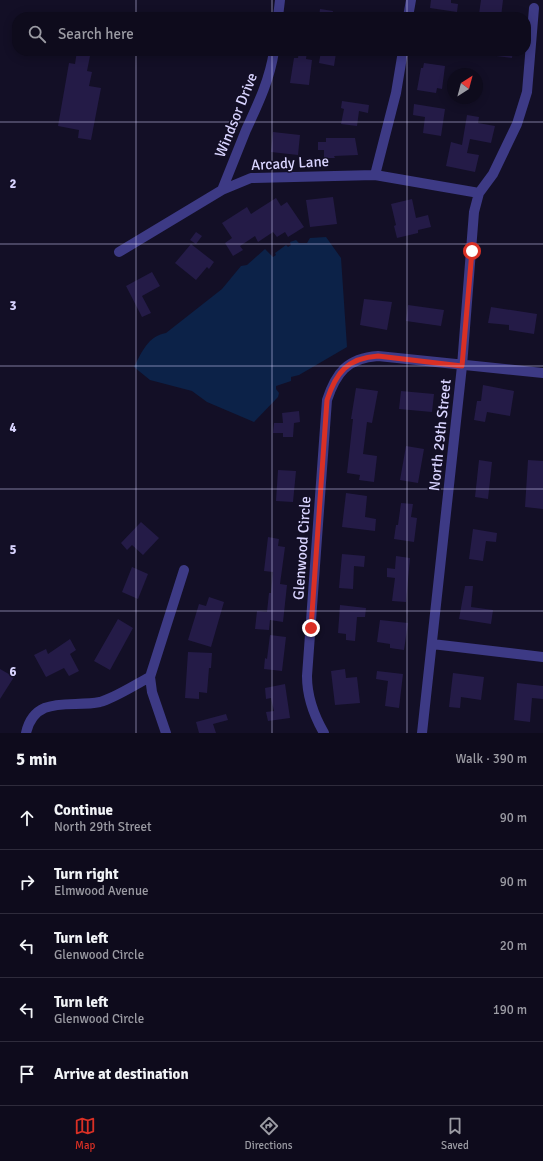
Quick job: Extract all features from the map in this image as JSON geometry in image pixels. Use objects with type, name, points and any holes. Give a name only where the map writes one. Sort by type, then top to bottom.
[{"type":"street","points":[[279,12],[280,0]]},
{"type":"street","points":[[409,12],[411,0]]},
{"type":"street","name":"North 29th Street","points":[[531,44],[534,8]]},
{"type":"street","name":"Windsor Drive","points":[[222,190],[262,94],[272,65],[273,56]]},
{"type":"street","points":[[375,175],[396,93],[402,56]]},
{"type":"street","name":"North 29th Street","points":[[422,733],[462,366],[474,212],[479,193],[493,174],[517,124],[527,92],[530,56]]},
{"type":"street","name":"Arcady Lane","points":[[119,252],[222,190],[251,178],[375,175],[479,193]]},
{"type":"street","name":"Glenwood Circle","points":[[324,733],[309,703],[306,676],[327,400],[332,383],[340,371],[367,357],[378,356],[462,366]]},
{"type":"street","points":[[462,366],[543,373]]},
{"type":"street","points":[[166,733],[152,692],[150,677],[184,570]]},
{"type":"street","points":[[432,644],[543,657]]},
{"type":"street","points":[[26,733],[27,726],[39,709],[52,705],[102,701],[150,677]]},
{"type":"water","points":[[326,237],[341,258],[347,347],[299,375],[291,377],[291,381],[276,386],[279,393],[278,397],[254,422],[207,402],[192,391],[150,380],[134,367],[143,350],[150,341],[155,337],[166,333],[222,289],[241,266],[247,265],[265,249],[273,257],[276,255],[275,253],[286,245],[288,247],[291,245],[290,242],[296,240],[299,243],[307,243],[310,238]]},
{"type":"building","points":[[431,0],[451,0],[451,3],[458,4],[457,12],[430,8]]},
{"type":"building","points":[[481,0],[503,0],[502,12],[479,12]]},
{"type":"building","points":[[320,9],[333,11],[333,12],[320,12]]},
{"type":"building","points":[[76,56],[90,56],[87,71],[92,72],[89,86],[101,88],[91,140],[78,138],[79,130],[58,126],[69,63],[75,64]]},
{"type":"building","points":[[298,56],[306,56],[306,59],[312,60],[309,85],[290,83],[294,58],[298,58]]},
{"type":"building","points":[[320,56],[336,56],[334,66],[319,63]]},
{"type":"building","points":[[497,56],[512,56],[512,58]]},
{"type":"building","points":[[424,63],[445,66],[442,89],[437,88],[436,93],[417,90],[421,68],[423,68]]},
{"type":"building","points":[[342,101],[369,105],[368,113],[359,111],[357,126],[341,124],[344,109],[341,108]]},
{"type":"building","points":[[414,104],[445,109],[441,136],[423,133],[425,117],[413,115]]},
{"type":"building","points":[[467,115],[479,117],[478,123],[495,126],[491,143],[470,139],[467,153],[479,155],[475,172],[446,166],[451,142],[462,145]]},
{"type":"building","points":[[273,132],[300,135],[298,155],[271,152]]},
{"type":"building","points":[[326,138],[355,138],[358,155],[324,158],[324,150],[318,150],[318,142],[326,142]]},
{"type":"building","points":[[333,197],[337,224],[310,227],[306,200]]},
{"type":"building","points":[[276,198],[281,206],[287,202],[304,227],[288,237],[285,232],[277,237],[273,232],[258,242],[255,236],[240,246],[243,250],[233,256],[225,243],[232,238],[222,223],[247,207],[251,214]]},
{"type":"building","points":[[412,199],[416,218],[428,215],[431,227],[418,230],[418,233],[397,238],[394,226],[396,225],[391,204]]},
{"type":"building","points":[[196,232],[202,236],[196,244],[190,240]]},
{"type":"building","points":[[191,244],[214,262],[209,269],[207,267],[196,280],[175,263]]},
{"type":"building","points":[[152,272],[160,286],[142,296],[151,313],[142,317],[126,286]]},
{"type":"building","points":[[364,299],[392,302],[387,330],[360,325]]},
{"type":"building","points":[[408,305],[444,310],[441,326],[406,321]]},
{"type":"building","points":[[491,307],[537,314],[534,334],[509,330],[509,325],[488,323]]},
{"type":"building","points":[[483,385],[514,391],[510,416],[487,412],[485,422],[474,420],[477,401],[481,401]]},
{"type":"building","points":[[356,388],[378,391],[372,423],[367,422],[363,454],[377,456],[374,482],[359,480],[360,475],[347,473],[353,419],[351,419]]},
{"type":"building","points":[[401,391],[434,394],[432,412],[399,409]]},
{"type":"building","points":[[299,411],[300,422],[294,423],[293,437],[283,437],[283,433],[273,433],[274,423],[283,423],[282,413]]},
{"type":"building","points":[[406,446],[424,449],[418,483],[400,480]]},
{"type":"building","points":[[479,460],[492,462],[488,499],[475,497]]},
{"type":"building","points":[[528,460],[543,461],[543,509],[525,507]]},
{"type":"building","points":[[278,470],[296,471],[293,502],[276,501]]},
{"type":"building","points":[[346,493],[367,496],[365,517],[376,519],[375,531],[342,527]]},
{"type":"building","points":[[401,503],[413,504],[411,517],[417,518],[414,542],[394,539],[396,525],[398,525]]},
{"type":"building","points":[[141,522],[159,538],[143,555],[132,545],[127,550],[121,543]]},
{"type":"building","points":[[473,529],[497,533],[496,542],[486,541],[483,561],[469,559]]},
{"type":"building","points":[[268,537],[279,539],[278,546],[285,547],[280,584],[287,585],[283,622],[270,620],[269,630],[255,629],[257,611],[267,612],[269,593],[271,593],[273,572],[264,571]]},
{"type":"building","points":[[342,554],[365,556],[364,567],[354,566],[353,589],[339,588]]},
{"type":"building","points":[[396,556],[410,558],[406,602],[392,601],[395,578],[387,577],[387,568],[395,569]]},
{"type":"building","points":[[132,567],[148,574],[138,599],[122,592]]},
{"type":"building","points":[[465,586],[473,586],[471,607],[493,610],[491,624],[459,619]]},
{"type":"building","points":[[209,597],[224,602],[211,647],[188,640],[199,604],[206,606]]},
{"type":"building","points":[[340,605],[366,608],[365,617],[357,617],[355,641],[346,640],[346,634],[338,633]]},
{"type":"building","points":[[118,619],[133,628],[110,670],[94,661]]},
{"type":"building","points":[[380,620],[408,623],[404,650],[390,648],[390,644],[377,642]]},
{"type":"building","points":[[270,635],[286,637],[282,671],[264,669],[265,658],[267,659]]},
{"type":"building","points":[[70,639],[76,650],[70,654],[79,671],[69,676],[64,668],[46,677],[34,655],[46,649],[48,654]]},
{"type":"building","points":[[188,652],[212,653],[207,693],[199,692],[199,699],[185,698]]},
{"type":"building","points":[[0,669],[14,677],[0,699]]},
{"type":"building","points":[[345,669],[346,678],[357,677],[360,703],[335,705],[331,671]]},
{"type":"building","points":[[377,671],[403,674],[399,708],[385,706],[388,681],[376,679]]},
{"type":"building","points":[[453,673],[484,677],[481,700],[461,697],[460,708],[449,707]]},
{"type":"building","points":[[517,683],[543,686],[543,699],[532,698],[530,722],[514,720]]},
{"type":"building","points":[[285,684],[290,718],[268,721],[266,712],[274,711],[271,698],[266,699],[265,688]]},
{"type":"building","points":[[226,714],[228,720],[213,724],[216,733],[199,733],[196,722]]},
{"type":"route","points":[[311,628],[327,400],[332,383],[340,371],[367,357],[378,356],[462,366],[472,251]]}]
